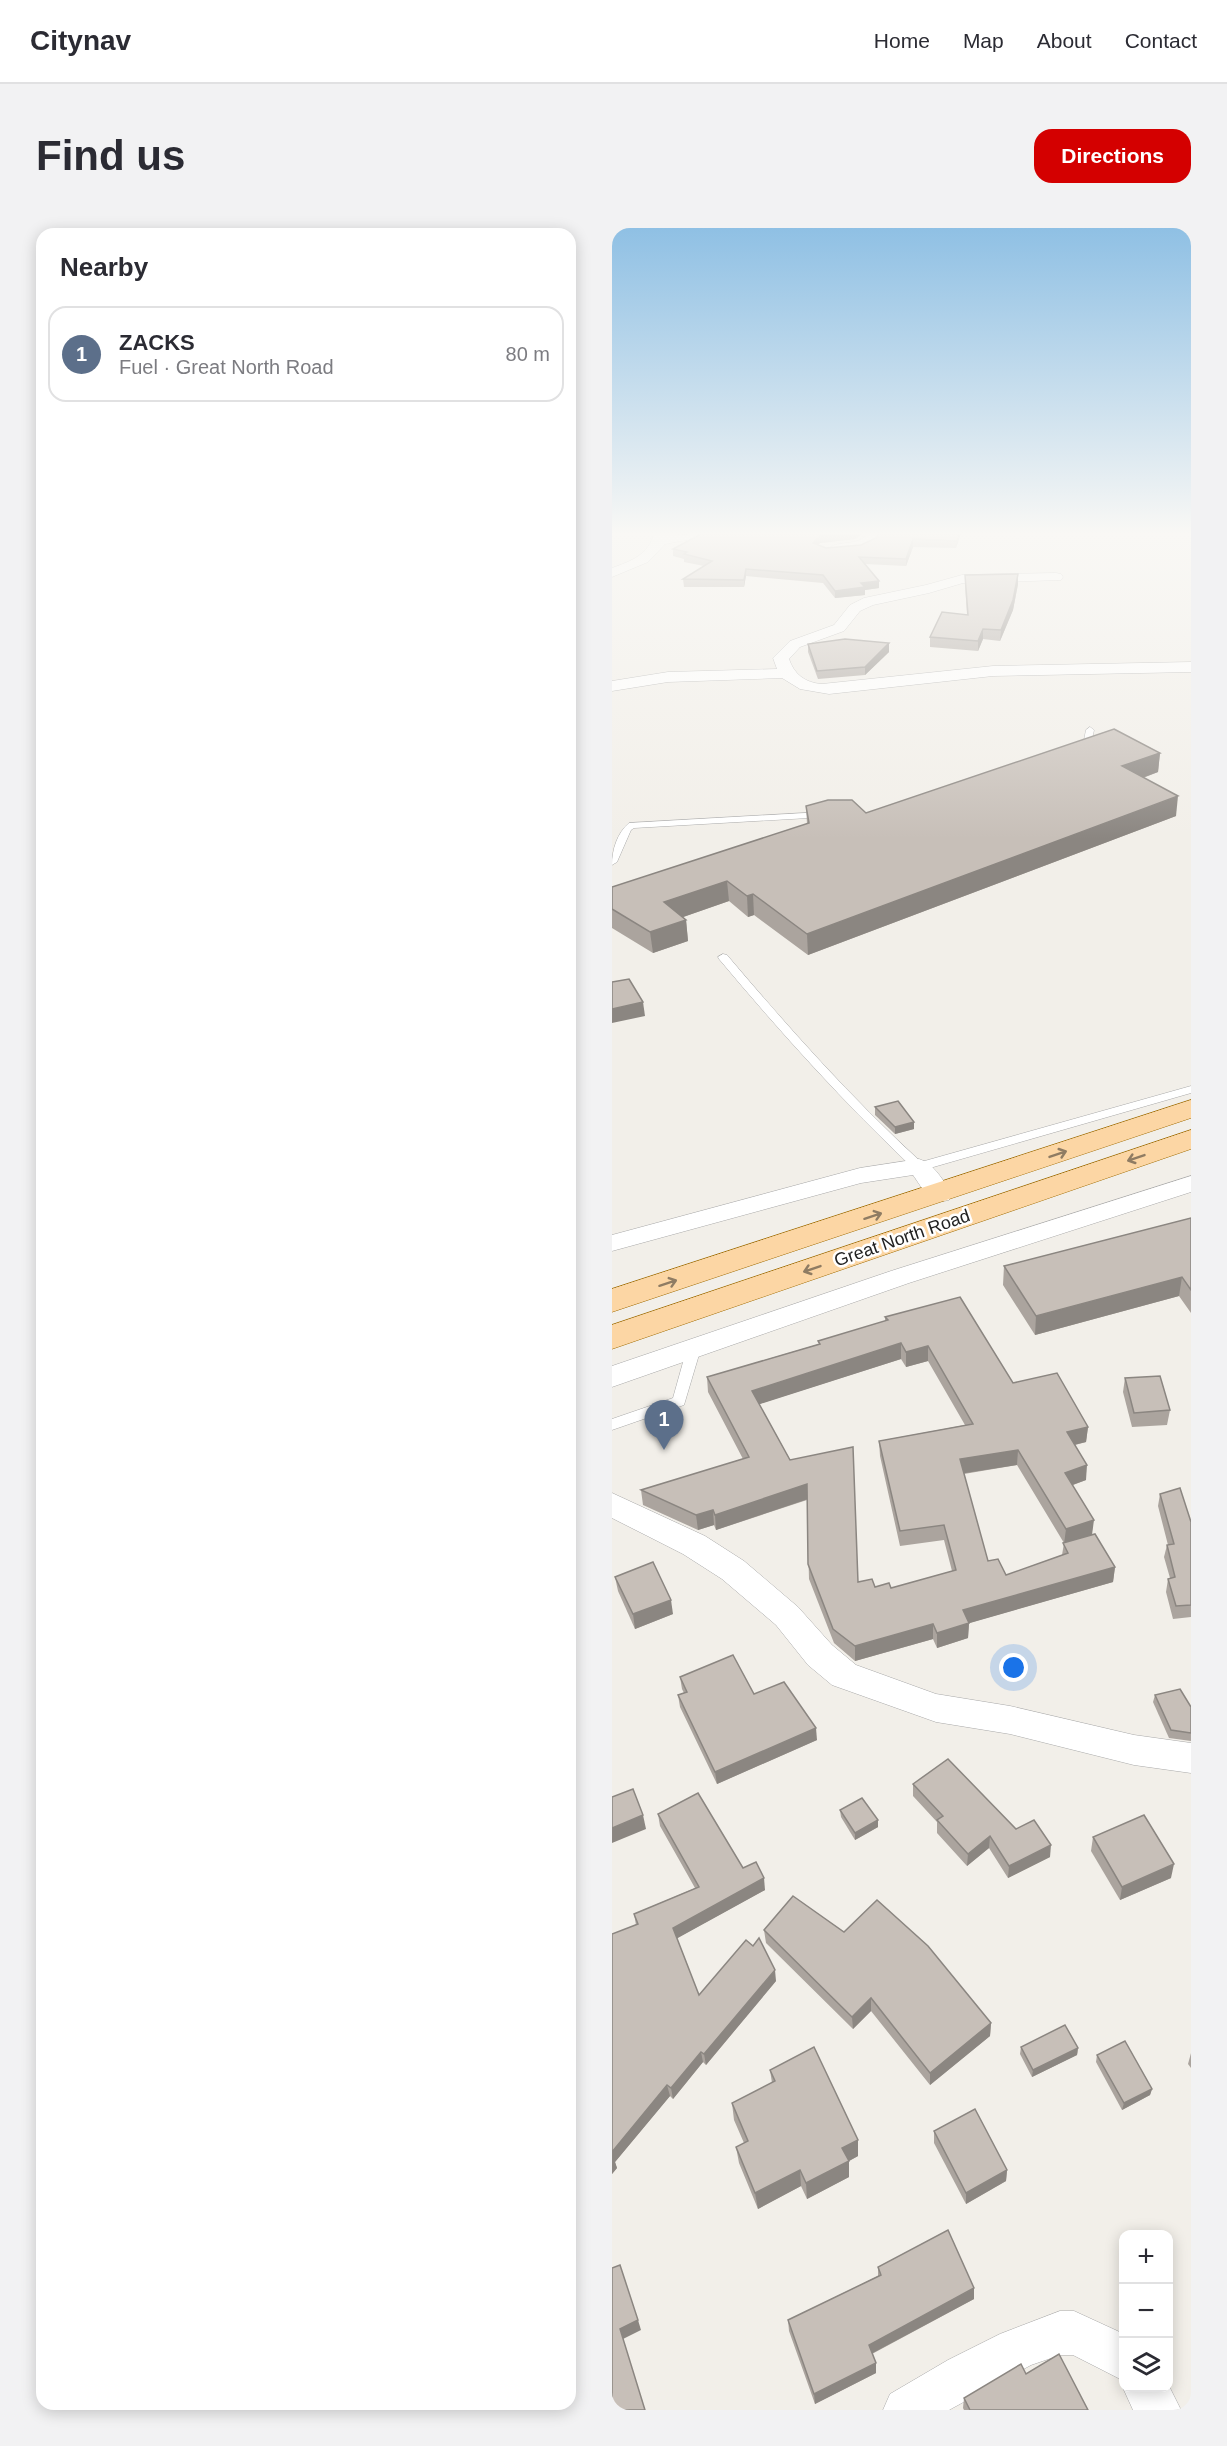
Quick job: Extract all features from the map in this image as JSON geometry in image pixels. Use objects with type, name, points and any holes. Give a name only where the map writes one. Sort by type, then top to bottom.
[{"type":"main road","name":"Great North Road","points":[[612,1301],[1191,1109]]},
{"type":"main road","name":"Great North Road","points":[[612,1337],[1191,1140]]},
{"type":"street","points":[[820,635],[795,644],[781,658],[786,673],[801,686],[822,690],[993,671],[1191,667]]},
{"type":"street","points":[[612,686],[668,677],[786,673]]},
{"type":"street","points":[[612,1243],[860,1176],[919,1167],[940,1194]]},
{"type":"street","points":[[612,1377],[694,1347],[1081,1217],[1191,1184]]},
{"type":"street","points":[[612,1505],[694,1545],[733,1570],[787,1616],[820,1655],[844,1675],[936,1708],[1010,1720],[1134,1750],[1191,1758]]},
{"type":"street","points":[[906,2410],[951,2383],[1042,2338],[1072,2332],[1119,2356]]},
{"type":"street","points":[[1148,2392],[1158,2410]]},
{"type":"lane","points":[[1074,756],[1091,748],[1088,740],[1090,730]]},
{"type":"lane","points":[[612,862],[627,829],[632,825],[838,814]]},
{"type":"lane","points":[[723,957],[778,1022],[878,1129],[919,1167],[1191,1089]]},
{"type":"lane","points":[[612,1425],[679,1401],[694,1347]]},
{"type":"building","points":[[931,635],[981,635],[978,641],[930,637]]},
{"type":"building","points":[[845,639],[889,643],[865,667],[817,671],[808,644]]},
{"type":"building","points":[[1114,729],[1160,753],[1122,766],[1178,796],[807,934],[753,894],[747,896],[727,881],[664,902],[686,920],[650,932],[612,909],[612,887],[809,823],[806,806],[828,800],[852,800],[866,813]]},
{"type":"building","points":[[629,979],[643,1002],[612,1009],[612,982]]},
{"type":"building","points":[[898,1101],[914,1122],[895,1127],[875,1107]]},
{"type":"building","points":[[1191,1218],[1191,1290],[1182,1277],[1036,1316],[1004,1266]]},
{"type":"building","points":[[960,1297],[1013,1383],[1057,1373],[1088,1427],[1067,1432],[1087,1465],[1065,1473],[1094,1520],[1066,1529],[1018,1450],[960,1459],[988,1561],[998,1559],[1006,1575],[1068,1553],[1063,1543],[1095,1534],[1115,1567],[963,1610],[969,1623],[937,1633],[933,1624],[855,1646],[833,1629],[808,1564],[807,1484],[715,1515],[713,1510],[696,1515],[641,1490],[749,1457],[707,1377],[820,1344],[818,1341],[888,1320],[885,1317]],"holes":[[[901,1343],[906,1352],[928,1346],[973,1424],[879,1441],[900,1531],[944,1525],[956,1570],[891,1588],[889,1583],[875,1587],[872,1579],[858,1582],[853,1447],[790,1460],[752,1391]]]},
{"type":"building","points":[[1160,1376],[1170,1410],[1134,1413],[1125,1378]]},
{"type":"building","points":[[1180,1488],[1191,1522],[1191,1605],[1176,1606],[1168,1579],[1175,1577],[1167,1545],[1174,1544],[1160,1494]]},
{"type":"building","points":[[653,1562],[671,1600],[633,1614],[615,1577]]},
{"type":"building","points":[[733,1655],[754,1694],[784,1682],[816,1728],[715,1772],[678,1695],[687,1692],[680,1677]]},
{"type":"building","points":[[1180,1689],[1191,1707],[1191,1733],[1171,1730],[1155,1695]]},
{"type":"building","points":[[948,1759],[1016,1829],[1034,1820],[1051,1845],[1009,1866],[990,1836],[968,1854],[937,1820],[943,1816],[913,1784]]},
{"type":"building","points":[[633,1789],[643,1815],[612,1828],[612,1797]]},
{"type":"building","points":[[698,1793],[743,1868],[756,1862],[764,1878],[673,1928],[699,1995],[746,1940],[753,1946],[759,1938],[775,1970],[704,2054],[701,2052],[671,2088],[667,2085],[612,2152],[612,1934],[638,1924],[634,1914],[699,1887],[658,1814]]},
{"type":"building","points":[[862,1798],[878,1820],[855,1833],[840,1810]]},
{"type":"building","points":[[1144,1815],[1174,1864],[1122,1887],[1093,1837]]},
{"type":"building","points":[[793,1896],[844,1932],[877,1900],[928,1946],[991,2023],[930,2073],[871,1998],[852,2017],[764,1930]]},
{"type":"building","points":[[1065,2025],[1078,2048],[1033,2070],[1021,2047]]},
{"type":"building","points":[[1125,2041],[1152,2089],[1124,2103],[1097,2055]]},
{"type":"building","points":[[814,2047],[858,2140],[842,2148],[849,2161],[806,2183],[800,2170],[755,2193],[736,2147],[748,2141],[732,2103],[775,2081],[770,2070]]},
{"type":"building","points":[[975,2109],[1007,2170],[966,2193],[934,2131]]},
{"type":"building","points":[[948,2230],[974,2288],[869,2345],[876,2363],[814,2394],[788,2320],[881,2275],[878,2267]]},
{"type":"building","points":[[620,2265],[638,2320],[620,2329],[645,2410],[612,2410],[612,2268]]},
{"type":"building","points":[[1059,2354],[1088,2410],[970,2410],[964,2398],[1021,2364],[1026,2374]]},
{"type":"place","name":"ZACKS","points":[[664,1450]]}]
